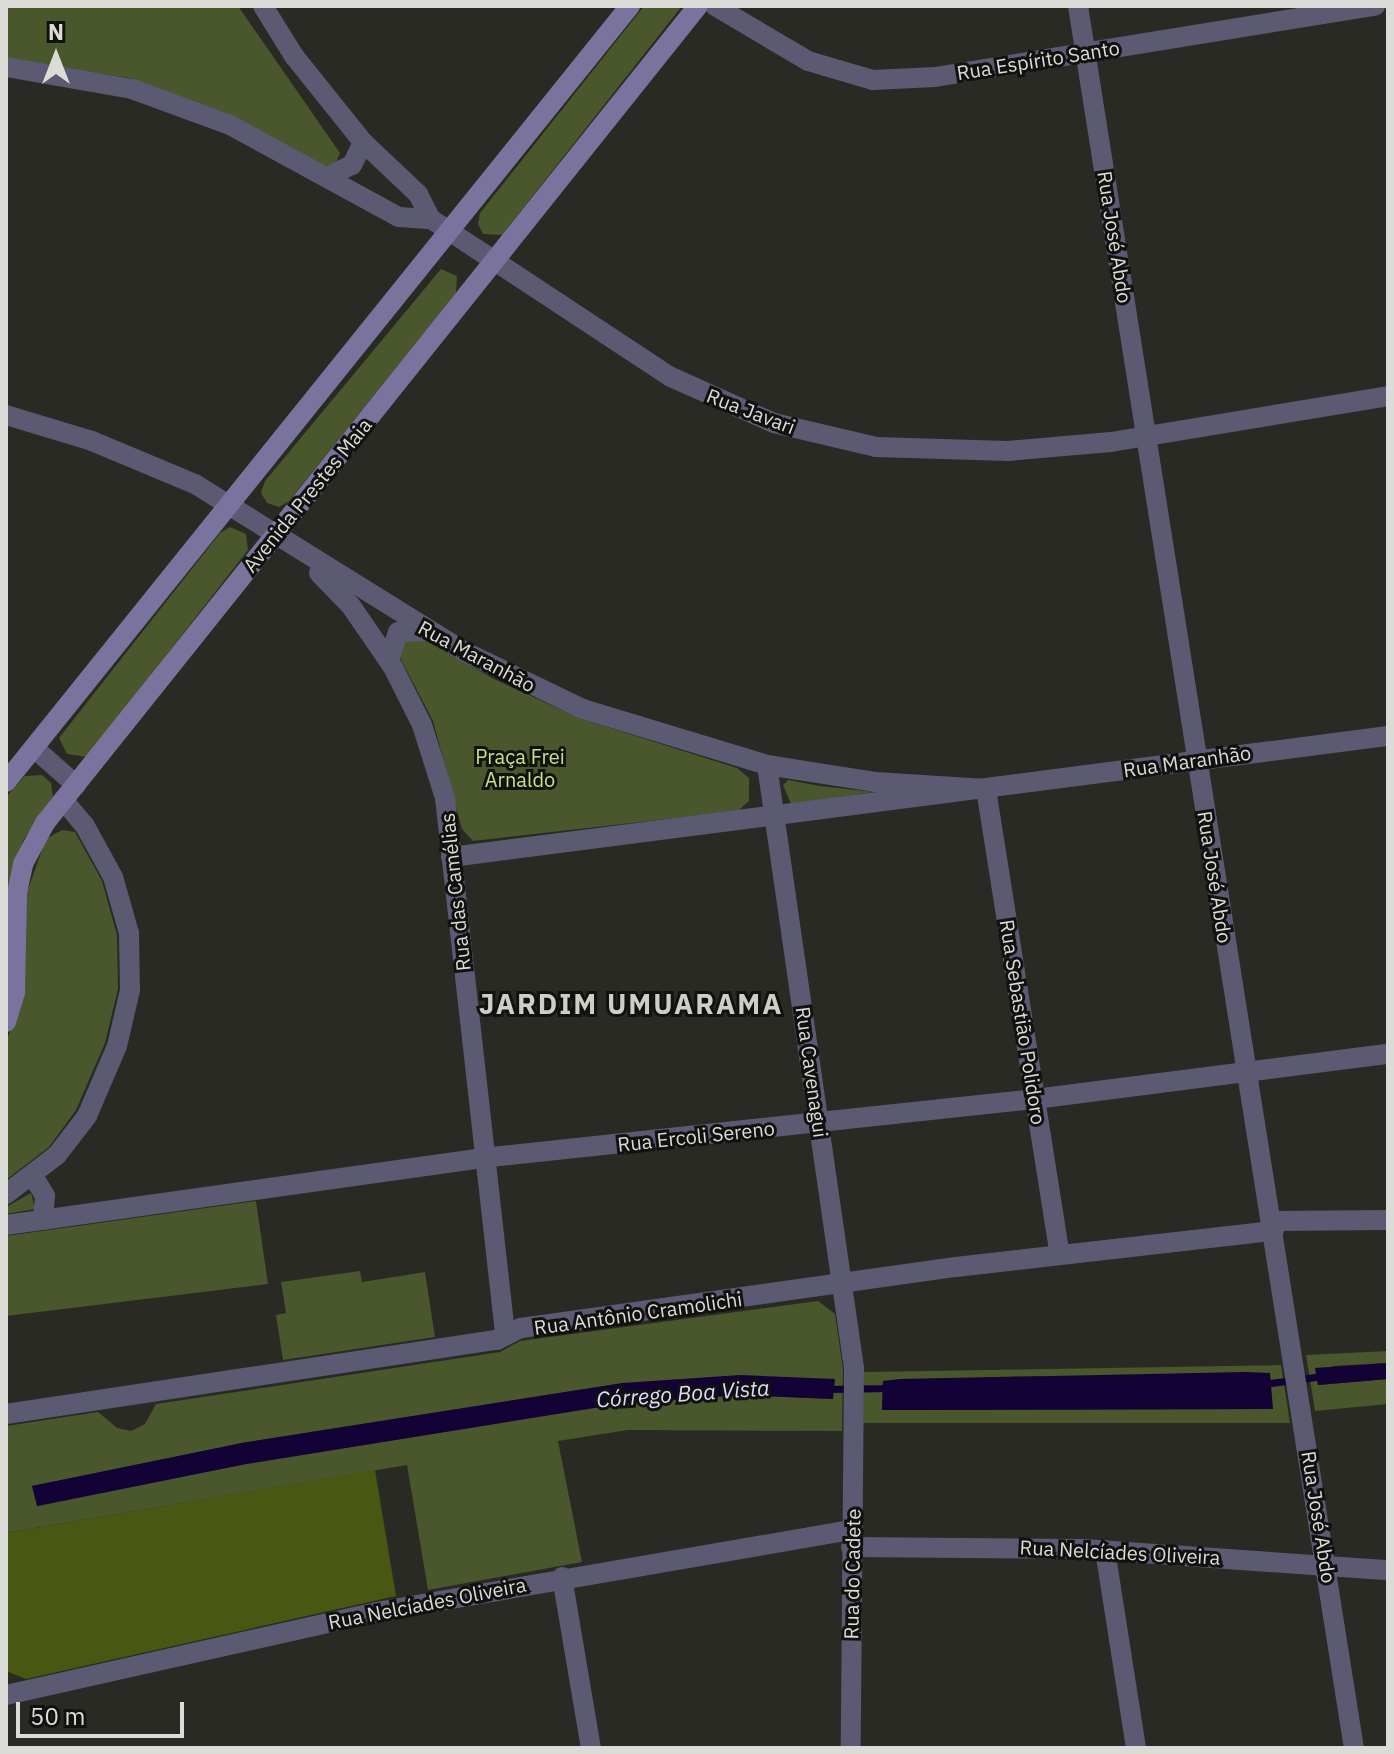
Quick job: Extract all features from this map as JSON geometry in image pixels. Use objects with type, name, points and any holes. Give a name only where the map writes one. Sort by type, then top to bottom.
[{"type":"street","name":"Rua Javari","points":[[263,6],[294,56],[363,142],[418,194],[431,219],[494,264],[683,383],[807,433],[876,447],[964,452],[1060,448],[1388,396]]},
{"type":"street","points":[[6,782],[13,761],[34,748],[630,6]]},
{"type":"street","name":"Avenida Prestes Maia","points":[[6,1022],[15,992],[14,950],[23,864],[70,793],[282,540],[698,6]]},
{"type":"street","name":"Rua Espírito Santo","points":[[715,6],[808,61],[873,80],[935,77],[1375,6]]},
{"type":"street","name":"Rua José Abdo","points":[[1078,6],[1196,758],[1274,1226],[1354,1748]]},
{"type":"street","points":[[6,67],[132,89],[230,125],[329,176],[399,217],[431,219]]},
{"type":"street","points":[[329,176],[352,165],[363,142]]},
{"type":"street","name":"Rua Maranhão","points":[[6,415],[127,454],[231,505],[431,632],[583,709],[767,765],[875,782],[986,789]]},
{"type":"street","name":"Rua das Camélias","points":[[282,540],[351,606],[389,660],[433,756],[445,798],[482,1158],[505,1333]]},
{"type":"street","points":[[389,660],[398,632],[431,632]]},
{"type":"street","name":"Rua Maranhão","points":[[451,857],[986,789],[1196,758],[1388,736]]},
{"type":"street","points":[[6,1194],[57,1155],[87,1116],[117,1046],[130,990],[129,933],[113,877],[70,793],[34,748]]},
{"type":"street","name":"Rua Cavenagui","points":[[767,765],[843,1284],[853,1390]]},
{"type":"street","name":"Rua Sebastião Polidoro","points":[[986,789],[1060,1254]]},
{"type":"street","points":[[6,926],[14,950]]},
{"type":"street","name":"Rua Ercoli Sereno","points":[[6,1225],[482,1158],[1035,1099],[1388,1054]]},
{"type":"street","points":[[33,1176],[45,1196],[43,1220]]},
{"type":"street","name":"Rua Antônio Cramolichi","points":[[6,1414],[498,1340],[505,1333],[843,1284],[1274,1226],[1388,1220]]},
{"type":"street","name":"Rua do Cadete","points":[[851,1748],[853,1390]]},
{"type":"street","name":"Rua Nelcíades Oliveira","points":[[6,1695],[376,1612],[562,1577],[851,1538],[1105,1550],[1388,1570]]},
{"type":"street","points":[[1105,1550],[1136,1748]]},
{"type":"street","points":[[562,1577],[591,1748]]},
{"type":"green space","points":[[6,6],[238,6],[340,153],[335,165],[323,166],[236,118],[129,78],[6,59]]},
{"type":"green space","points":[[644,6],[682,6],[502,235],[483,234],[478,224],[480,213]]},
{"type":"green space","points":[[441,269],[457,276],[456,293],[289,501],[279,507],[267,503],[261,493],[265,481]]},
{"type":"green space","points":[[230,527],[246,534],[248,550],[87,757],[67,754],[59,738],[220,533]]},
{"type":"green space","name":"Praça Frei Arnaldo","points":[[414,634],[494,679],[579,718],[737,768],[749,778],[749,801],[738,811],[473,841],[462,829],[433,721],[395,648]]},
{"type":"green space","points":[[42,775],[51,783],[53,797],[24,839],[6,892],[6,797],[25,776]]},
{"type":"green space","points":[[788,780],[874,792],[791,804],[783,785]]},
{"type":"green space","points":[[62,830],[75,832],[102,881],[117,935],[118,989],[105,1043],[76,1110],[49,1147],[6,1180],[6,1042],[24,993],[26,895],[46,839]]},
{"type":"green space","points":[[31,1193],[35,1209],[6,1214],[6,1207]]},
{"type":"green space","points":[[256,1201],[268,1284],[6,1316],[6,1236]]},
{"type":"green space","points":[[360,1271],[362,1282],[425,1272],[435,1337],[283,1360],[276,1315],[286,1313],[281,1282]]},
{"type":"green space","points":[[818,1301],[835,1314],[843,1369],[842,1431],[628,1430],[558,1441],[582,1562],[428,1590],[407,1465],[6,1533],[6,1426],[98,1412],[117,1428],[131,1431],[145,1424],[156,1404],[500,1352],[520,1341]],"holes":[[[623,1383],[833,1399],[740,1395],[625,1403],[246,1464],[38,1506],[32,1486],[242,1443]]]},
{"type":"green space","points":[[1388,1351],[1388,1363],[1333,1366],[1318,1385],[1388,1379],[1388,1404],[1315,1411],[1306,1355]]},
{"type":"green space","points":[[1281,1365],[1290,1423],[863,1423],[864,1372]],"holes":[[[1038,1376],[1272,1409],[882,1410],[883,1381]]]},
{"type":"green space","points":[[375,1470],[396,1596],[26,1679],[6,1671],[6,1533]]},
{"type":"water","points":[[1388,1363],[1388,1379],[1318,1385],[1315,1368]]},
{"type":"water","points":[[1270,1373],[1273,1409],[882,1410],[883,1381],[900,1379]]},
{"type":"water","points":[[740,1375],[835,1379],[833,1399],[740,1395],[625,1403],[246,1464],[37,1506],[32,1486],[242,1443],[623,1383]]},
{"type":"waterway","name":"Córrego Boa Vista","points":[[1263,1384],[1322,1376]]},
{"type":"waterway","name":"Córrego Boa Vista","points":[[827,1389],[891,1388]]},
{"type":"district","name":"JARDIM UMUARAMA","points":[[631,1004]]}]
